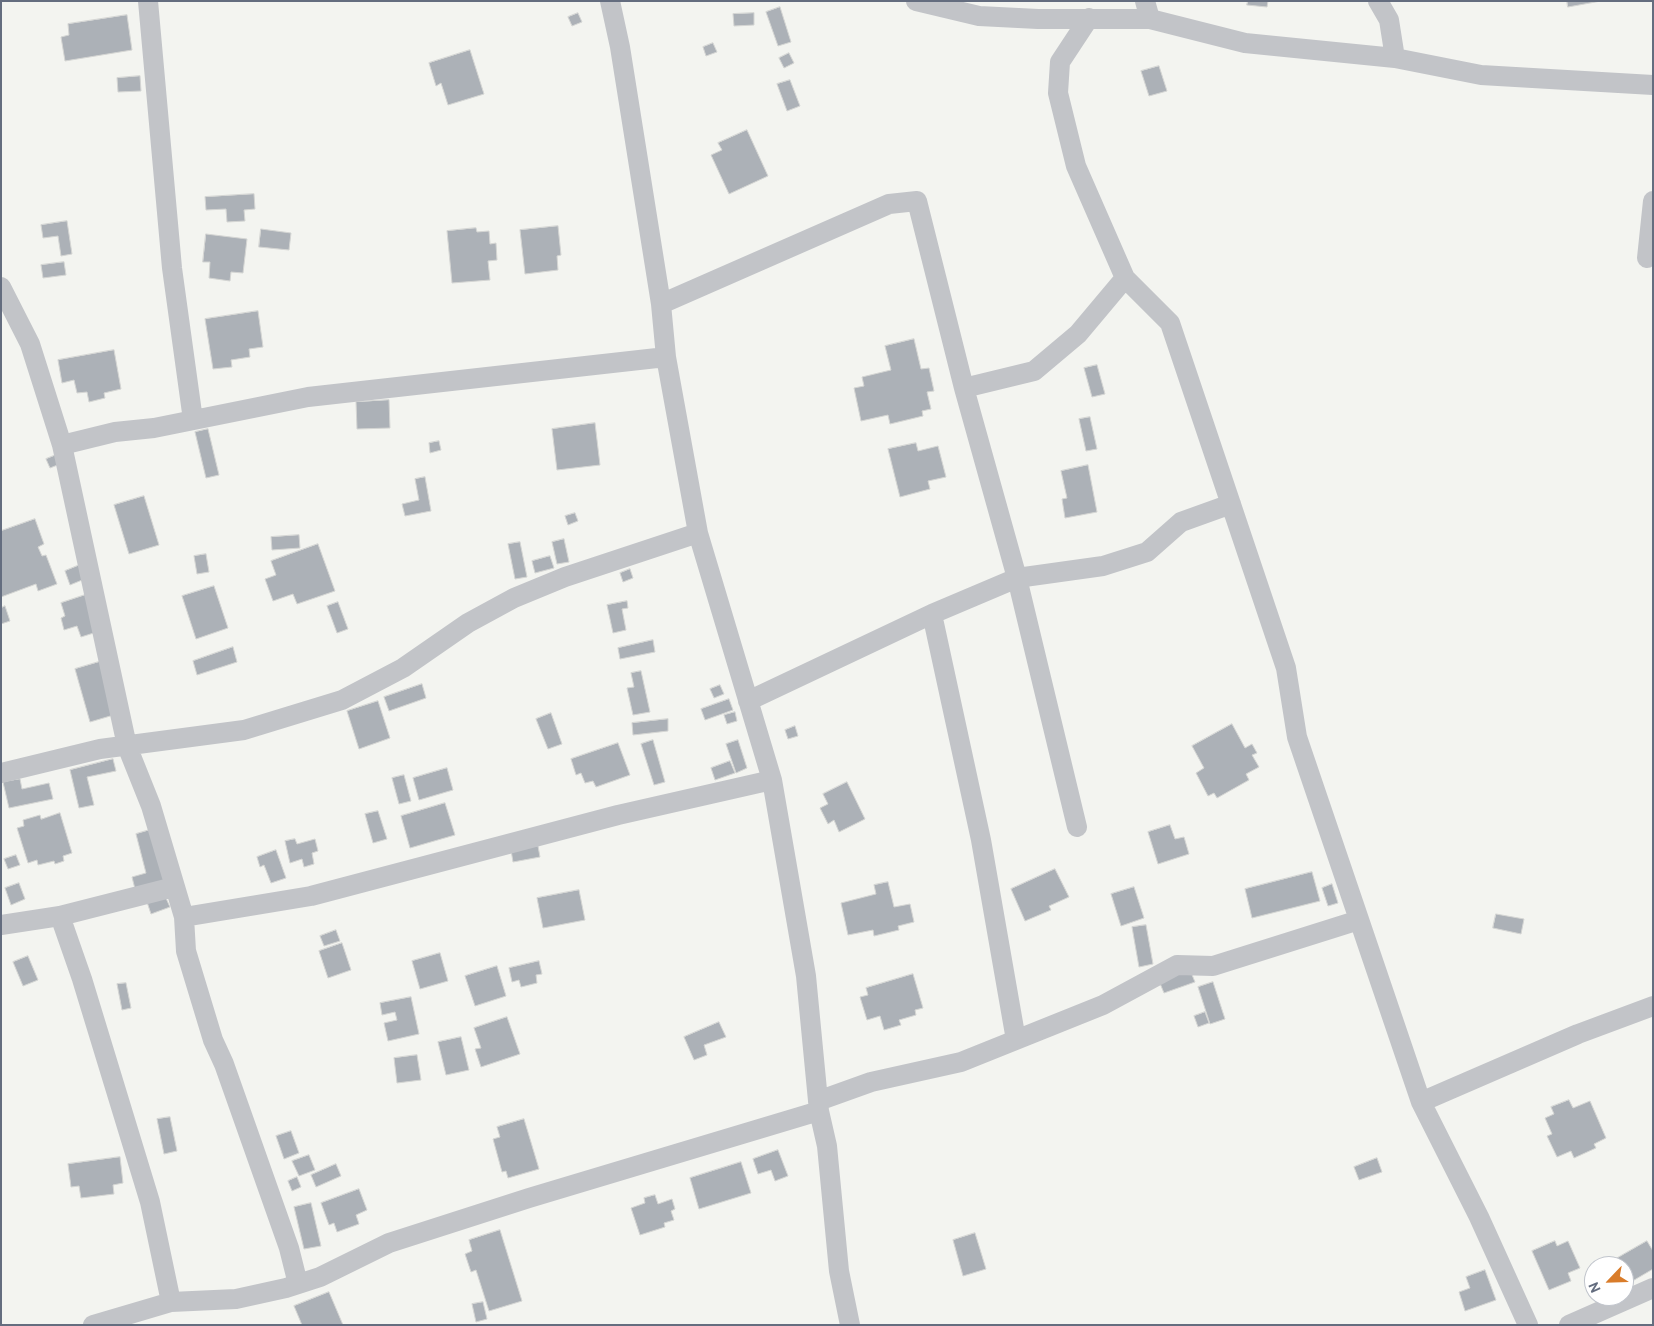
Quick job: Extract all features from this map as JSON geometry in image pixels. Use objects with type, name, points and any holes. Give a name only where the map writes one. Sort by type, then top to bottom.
[{"type":"street","points":[[148,1],[172,268],[193,420]]},
{"type":"street","points":[[610,1],[620,47],[661,304],[666,357],[698,533],[772,780],[806,976],[819,1106],[827,1146],[839,1271],[850,1325]]},
{"type":"street","points":[[916,1],[979,16],[1038,19],[1089,18],[1147,10],[1245,43],[1395,58],[1481,75],[1653,85]]},
{"type":"street","points":[[1378,1],[1389,20],[1395,58]]},
{"type":"street","points":[[1089,18],[1060,62],[1058,93],[1076,166],[1125,278],[1170,323],[1286,668],[1297,737],[1421,1102],[1479,1217],[1528,1325]]},
{"type":"street","points":[[1647,258],[1653,200]]},
{"type":"street","points":[[661,304],[889,204],[917,201],[964,388],[1017,578],[1077,827]]},
{"type":"street","points":[[964,388],[1034,371],[1078,334],[1125,278]]},
{"type":"street","points":[[1,288],[30,344],[62,445],[127,746],[152,806],[174,887],[184,916],[186,952],[206,1017],[289,1248],[298,1284]]},
{"type":"street","points":[[62,445],[116,432],[193,420],[308,397],[666,357]]},
{"type":"street","points":[[748,701],[932,614],[1017,578],[1103,566],[1147,552],[1181,522],[1231,504]]},
{"type":"street","points":[[1,773],[100,749],[244,730],[342,700],[402,668],[468,623],[514,598],[565,578],[698,533]]},
{"type":"street","points":[[932,614],[981,840],[1016,1040]]},
{"type":"street","points":[[184,916],[310,896],[618,815],[772,780]]},
{"type":"street","points":[[1,925],[60,916],[174,887]]},
{"type":"street","points":[[60,916],[82,979],[150,1202],[164,1311]]},
{"type":"street","points":[[93,1325],[236,1299],[320,1277],[397,1240],[819,1106],[871,1082],[961,1062],[1103,1005],[1177,965],[1213,966],[1359,920]]},
{"type":"street","points":[[1421,1102],[1578,1034],[1653,1006]]},
{"type":"street","points":[[1569,1325],[1653,1288]]},
{"type":"building","points":[[1248,1],[1268,1],[1267,7],[1247,5]]},
{"type":"building","points":[[1567,1],[1601,1],[1568,7]]},
{"type":"building","points":[[780,7],[791,42],[778,46],[766,12]]},
{"type":"building","points":[[578,13],[582,22],[572,26],[568,17]]},
{"type":"building","points":[[754,13],[754,25],[734,26],[733,14]]},
{"type":"building","points":[[127,15],[132,50],[65,61],[61,37],[69,35],[68,24]]},
{"type":"building","points":[[713,43],[717,52],[706,56],[703,47]]},
{"type":"building","points":[[470,50],[484,94],[448,105],[441,83],[436,86],[429,63]]},
{"type":"building","points":[[789,53],[794,63],[784,68],[779,58]]},
{"type":"building","points":[[1159,66],[1167,91],[1149,96],[1141,71]]},
{"type":"building","points":[[140,76],[141,91],[118,92],[117,78]]},
{"type":"building","points":[[790,80],[800,106],[787,111],[777,84]]},
{"type":"building","points":[[747,130],[768,176],[729,194],[711,155],[722,150],[718,143]]},
{"type":"building","points":[[254,194],[255,209],[244,210],[245,221],[227,222],[226,209],[206,210],[205,197]]},
{"type":"building","points":[[67,221],[72,254],[61,256],[58,236],[43,238],[41,225]]},
{"type":"building","points":[[558,226],[561,255],[557,256],[558,270],[525,274],[520,230]]},
{"type":"building","points":[[476,228],[477,232],[489,231],[490,244],[496,243],[497,260],[488,261],[490,280],[452,283],[447,231]]},
{"type":"building","points":[[261,229],[291,233],[289,250],[259,247]]},
{"type":"building","points":[[206,234],[247,239],[243,273],[231,272],[230,281],[209,278],[210,262],[203,262]]},
{"type":"building","points":[[64,262],[66,275],[43,278],[41,265]]},
{"type":"building","points":[[258,311],[263,347],[249,349],[250,357],[231,360],[232,367],[213,369],[205,319]]},
{"type":"building","points":[[914,339],[921,369],[929,368],[934,391],[927,392],[931,409],[922,411],[923,416],[890,424],[888,415],[861,421],[854,388],[864,386],[862,377],[891,370],[885,346]]},
{"type":"building","points":[[114,350],[121,389],[104,393],[105,398],[89,402],[87,392],[77,393],[74,380],[62,383],[58,360]]},
{"type":"building","points":[[1097,365],[1105,394],[1092,397],[1084,368]]},
{"type":"building","points":[[389,400],[390,428],[357,429],[356,402]]},
{"type":"building","points":[[1090,417],[1097,449],[1086,451],[1079,419]]},
{"type":"building","points":[[595,423],[600,465],[557,470],[552,429]]},
{"type":"building","points":[[208,429],[219,475],[206,478],[195,432]]},
{"type":"building","points":[[439,441],[441,450],[430,453],[429,443]]},
{"type":"building","points":[[916,443],[918,451],[938,446],[946,477],[928,481],[930,489],[900,497],[888,449]]},
{"type":"building","points":[[56,455],[60,464],[50,468],[46,459]]},
{"type":"building","points":[[1088,465],[1097,512],[1065,518],[1062,499],[1067,498],[1061,471]]},
{"type":"building","points":[[425,477],[431,511],[405,516],[402,504],[419,500],[415,479]]},
{"type":"building","points":[[144,496],[159,545],[129,554],[114,505]]},
{"type":"building","points":[[575,513],[578,521],[568,525],[565,516]]},
{"type":"building","points":[[35,519],[44,544],[38,547],[42,556],[46,555],[57,584],[38,591],[36,584],[1,597],[1,531]]},
{"type":"building","points":[[299,535],[300,548],[272,550],[271,537]]},
{"type":"building","points":[[564,539],[569,562],[557,564],[552,542]]},
{"type":"building","points":[[520,542],[527,577],[515,579],[508,544]]},
{"type":"building","points":[[318,544],[335,591],[297,604],[293,594],[273,601],[265,579],[276,575],[271,561]]},
{"type":"building","points":[[206,554],[209,572],[197,574],[194,556]]},
{"type":"building","points":[[550,556],[554,568],[535,573],[532,561]]},
{"type":"building","points":[[82,564],[87,578],[70,585],[65,571]]},
{"type":"building","points":[[630,569],[633,578],[623,582],[620,573]]},
{"type":"building","points":[[214,586],[228,628],[196,639],[182,596]]},
{"type":"building","points":[[88,594],[100,631],[81,637],[77,626],[64,630],[61,618],[65,616],[61,603]]},
{"type":"building","points":[[627,601],[628,608],[622,609],[626,630],[613,633],[607,605]]},
{"type":"building","points":[[338,602],[348,629],[337,633],[327,606]]},
{"type":"building","points":[[5,606],[10,621],[1,624],[1,608]]},
{"type":"building","points":[[653,640],[655,652],[620,659],[618,648]]},
{"type":"building","points":[[233,647],[237,662],[197,675],[193,661]]},
{"type":"building","points":[[102,661],[117,714],[90,722],[75,669]]},
{"type":"building","points":[[641,671],[650,712],[633,715],[627,688],[634,687],[631,673]]},
{"type":"building","points":[[422,684],[426,698],[389,711],[384,697]]},
{"type":"building","points":[[720,685],[724,694],[714,698],[710,689]]},
{"type":"building","points":[[729,699],[733,710],[705,720],[701,709]]},
{"type":"building","points":[[378,701],[390,738],[359,749],[347,711]]},
{"type":"building","points":[[735,712],[737,721],[727,724],[724,715]]},
{"type":"building","points":[[551,713],[562,744],[548,749],[536,719]]},
{"type":"building","points":[[668,719],[668,731],[633,735],[632,723]]},
{"type":"building","points":[[1232,724],[1245,748],[1252,744],[1257,753],[1252,755],[1259,767],[1246,774],[1249,780],[1217,798],[1214,793],[1208,796],[1196,773],[1204,768],[1192,746]]},
{"type":"building","points":[[795,726],[798,736],[788,739],[785,730]]},
{"type":"building","points":[[653,740],[665,782],[654,785],[641,744]]},
{"type":"building","points":[[738,740],[747,768],[736,773],[726,744]]},
{"type":"building","points":[[618,743],[630,775],[596,787],[593,781],[585,783],[581,773],[576,775],[571,759]]},
{"type":"building","points":[[113,759],[116,771],[87,777],[94,805],[79,808],[70,770]]},
{"type":"building","points":[[730,761],[735,773],[715,780],[711,768]]},
{"type":"building","points":[[447,768],[453,790],[419,800],[413,778]]},
{"type":"building","points":[[404,775],[411,801],[399,804],[392,778]]},
{"type":"building","points":[[20,779],[22,789],[49,783],[53,799],[9,808],[3,782]]},
{"type":"building","points":[[847,782],[865,819],[839,832],[834,820],[828,824],[820,808],[828,804],[823,794]]},
{"type":"building","points":[[445,803],[455,835],[410,848],[401,816]]},
{"type":"building","points":[[378,811],[387,839],[373,843],[365,814]]},
{"type":"building","points":[[60,813],[72,853],[63,856],[64,861],[55,864],[54,861],[38,865],[37,860],[28,863],[17,828],[24,826],[23,820],[40,815],[41,819]]},
{"type":"building","points":[[1170,825],[1175,839],[1184,837],[1189,854],[1158,864],[1148,832]]},
{"type":"building","points":[[153,829],[167,880],[135,889],[132,877],[146,873],[136,834]]},
{"type":"building","points":[[295,839],[297,844],[315,839],[318,851],[312,853],[314,864],[304,867],[302,859],[290,863],[285,841]]},
{"type":"building","points":[[538,846],[540,857],[513,862],[511,850]]},
{"type":"building","points":[[276,850],[286,878],[271,883],[264,865],[260,867],[257,857]]},
{"type":"building","points":[[16,855],[20,865],[8,869],[4,859]]},
{"type":"building","points":[[1055,869],[1069,897],[1049,906],[1051,910],[1025,921],[1011,889]]},
{"type":"building","points":[[1312,872],[1320,901],[1252,918],[1245,889]]},
{"type":"building","points":[[888,882],[894,907],[910,904],[914,922],[898,926],[899,930],[874,936],[873,930],[848,935],[841,903],[876,894],[874,885]]},
{"type":"building","points":[[19,883],[25,899],[11,905],[5,888]]},
{"type":"building","points":[[1332,884],[1338,903],[1328,906],[1322,888]]},
{"type":"building","points":[[1134,887],[1144,918],[1121,926],[1111,894]]},
{"type":"building","points":[[579,890],[585,920],[543,928],[537,898]]},
{"type":"building","points":[[165,896],[170,907],[151,914],[147,902]]},
{"type":"building","points":[[1496,914],[1524,919],[1521,934],[1493,928]]},
{"type":"building","points":[[1146,925],[1153,964],[1139,967],[1132,927]]},
{"type":"building","points":[[336,930],[340,941],[324,946],[320,936]]},
{"type":"building","points":[[342,943],[351,970],[328,978],[319,951]]},
{"type":"building","points":[[440,953],[448,981],[420,989],[412,961]]},
{"type":"building","points":[[28,956],[38,980],[23,986],[13,962]]},
{"type":"building","points":[[539,961],[542,974],[536,975],[537,983],[521,987],[519,980],[512,982],[509,968]]},
{"type":"building","points":[[497,966],[506,996],[475,1006],[465,976]]},
{"type":"building","points":[[1190,970],[1195,982],[1164,993],[1159,981]]},
{"type":"building","points":[[913,974],[923,1008],[915,1010],[916,1015],[899,1020],[901,1025],[884,1030],[880,1016],[867,1020],[860,997],[868,995],[866,988]]},
{"type":"building","points":[[1213,982],[1225,1019],[1210,1024],[1198,987]]},
{"type":"building","points":[[126,983],[131,1008],[122,1010],[117,984]]},
{"type":"building","points":[[411,997],[419,1034],[388,1041],[384,1023],[397,1020],[395,1012],[382,1015],[380,1003]]},
{"type":"building","points":[[1205,1012],[1209,1023],[1198,1027],[1194,1016]]},
{"type":"building","points":[[507,1017],[520,1054],[481,1067],[475,1049],[481,1048],[474,1028]]},
{"type":"building","points":[[719,1022],[726,1037],[704,1045],[707,1055],[694,1060],[684,1037]]},
{"type":"building","points":[[461,1037],[469,1070],[446,1075],[438,1042]]},
{"type":"building","points":[[417,1055],[421,1080],[397,1083],[394,1058]]},
{"type":"building","points":[[1569,1100],[1573,1108],[1590,1101],[1606,1138],[1594,1144],[1596,1148],[1574,1158],[1571,1151],[1557,1157],[1547,1136],[1552,1134],[1545,1118],[1554,1114],[1551,1107]]},
{"type":"building","points":[[170,1117],[177,1151],[164,1154],[157,1119]]},
{"type":"building","points":[[524,1119],[539,1169],[508,1178],[506,1171],[502,1172],[493,1139],[500,1137],[497,1127]]},
{"type":"building","points":[[291,1131],[299,1153],[284,1159],[276,1136]]},
{"type":"building","points":[[778,1150],[788,1176],[775,1181],[771,1170],[758,1174],[753,1159]]},
{"type":"building","points":[[309,1155],[315,1170],[299,1176],[292,1161]]},
{"type":"building","points":[[120,1157],[123,1183],[113,1185],[114,1194],[81,1198],[79,1186],[71,1187],[68,1164]]},
{"type":"building","points":[[1377,1158],[1382,1172],[1359,1180],[1354,1167]]},
{"type":"building","points":[[741,1162],[751,1193],[699,1209],[690,1178]]},
{"type":"building","points":[[336,1164],[341,1176],[316,1187],[311,1175]]},
{"type":"building","points":[[297,1177],[301,1187],[292,1191],[288,1181]]},
{"type":"building","points":[[359,1189],[367,1210],[356,1215],[359,1224],[337,1232],[334,1223],[329,1225],[321,1203]]},
{"type":"building","points":[[655,1195],[658,1204],[672,1199],[675,1209],[671,1211],[674,1220],[664,1223],[665,1227],[640,1235],[631,1208],[645,1203],[644,1198]]},
{"type":"building","points":[[311,1203],[321,1246],[304,1249],[294,1207]]},
{"type":"building","points":[[500,1230],[522,1301],[489,1311],[476,1270],[471,1272],[465,1254],[472,1251],[469,1240]]},
{"type":"building","points":[[975,1233],[986,1269],[963,1276],[953,1240]]},
{"type":"building","points":[[1555,1241],[1557,1246],[1568,1241],[1580,1268],[1568,1273],[1571,1281],[1549,1290],[1532,1251]]},
{"type":"building","points":[[1647,1241],[1653,1251],[1653,1269],[1634,1280],[1634,1256],[1621,1256]]},
{"type":"building","points":[[1485,1270],[1496,1300],[1465,1311],[1459,1292],[1470,1288],[1466,1277]]},
{"type":"building","points":[[329,1292],[343,1325],[302,1325],[294,1306]]},
{"type":"building","points":[[483,1302],[487,1319],[476,1322],[472,1304]]}]
